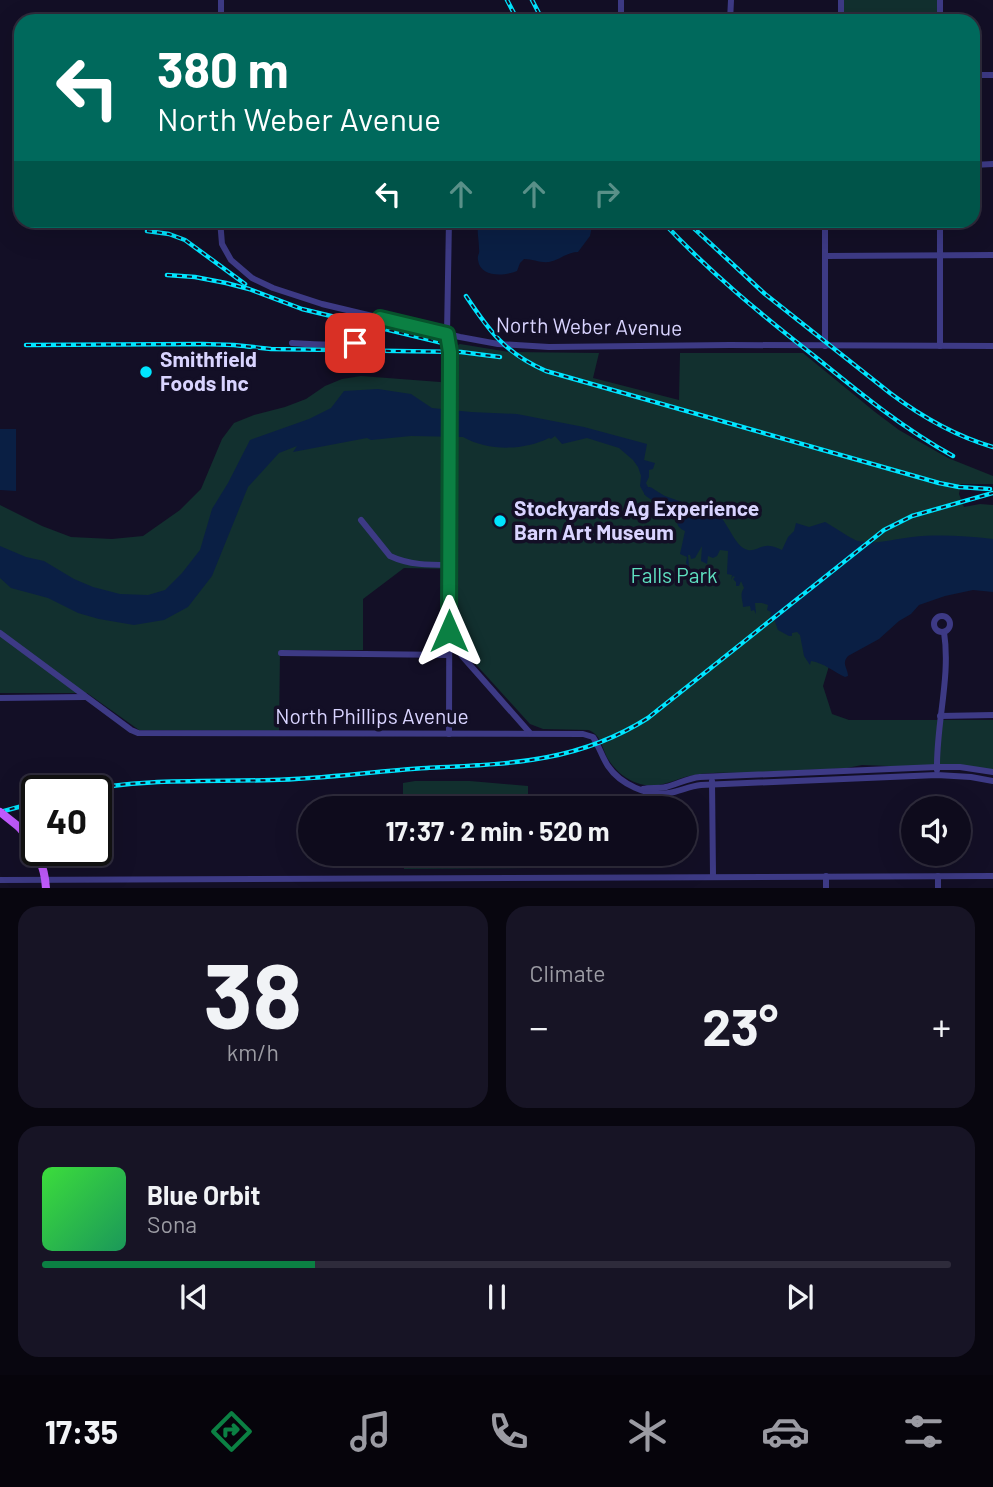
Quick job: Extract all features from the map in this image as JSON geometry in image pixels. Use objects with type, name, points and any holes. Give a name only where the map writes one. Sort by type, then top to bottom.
[{"type":"main road","points":[[0,812],[19,827],[37,852],[46,884]]},
{"type":"street","name":"North Weber Avenue","points":[[220,228],[222,244],[231,260],[262,284],[306,299],[498,345],[993,346]]},
{"type":"street","points":[[449,228],[449,734]]},
{"type":"street","points":[[825,228],[825,346]]},
{"type":"street","points":[[940,228],[940,346]]},
{"type":"street","points":[[826,256],[993,255]]},
{"type":"street","points":[[292,343],[343,344],[366,341],[375,332],[380,318]]},
{"type":"street","points":[[361,520],[390,556],[422,565],[449,565]]},
{"type":"street","points":[[449,631],[462,656],[530,733]]},
{"type":"street","points":[[937,771],[946,646],[944,632]]},
{"type":"street","name":"North Phillips Avenue","points":[[0,634],[131,730],[146,734],[588,735],[595,740],[614,773],[627,783],[643,789],[667,787],[696,777],[712,780],[937,771],[960,767],[993,772]]},
{"type":"street","points":[[281,653],[449,655]]},
{"type":"street","points":[[0,698],[86,697]]},
{"type":"street","points":[[940,716],[993,715]]},
{"type":"street","name":"North Phillips Avenue","points":[[937,771],[993,781]]},
{"type":"street","points":[[712,780],[713,876]]},
{"type":"street","points":[[826,876],[826,888]]},
{"type":"street","points":[[938,876],[938,888]]},
{"type":"street","points":[[0,880],[46,884],[266,878],[993,876]]},
{"type":"street","points":[[266,878],[266,887]]},
{"type":"street","points":[[376,878],[376,888]]},
{"type":"street","points":[[486,878],[486,888]]},
{"type":"street","points":[[157,879],[157,888]]},
{"type":"green space","points":[[841,0],[940,0],[940,14],[841,14]]},
{"type":"green space","name":"Falls Park","points":[[460,344],[509,352],[599,353],[593,378],[679,400],[680,353],[803,353],[899,430],[948,458],[993,476],[993,484],[961,484],[959,494],[964,507],[993,505],[993,579],[945,583],[835,646],[823,686],[832,714],[849,720],[993,720],[993,770],[862,765],[834,769],[707,773],[653,786],[637,783],[624,777],[614,767],[592,732],[543,729],[530,724],[461,648],[454,633],[455,569],[404,568],[363,599],[363,650],[280,650],[279,731],[139,730],[87,693],[0,693],[0,505],[71,537],[112,539],[143,536],[180,510],[201,489],[222,439],[234,423],[306,399],[325,386],[342,379],[361,376],[453,383],[453,347]]},
{"type":"green space","points":[[470,781],[528,786],[528,796],[403,796],[403,783]]},
{"type":"green space","points":[[404,866],[529,868],[404,869]]},
{"type":"water","points":[[478,228],[592,228],[590,236],[578,252],[549,262],[524,259],[517,271],[506,274],[488,273],[480,266]]},
{"type":"water","points":[[378,389],[411,394],[432,408],[517,414],[584,427],[647,444],[644,460],[655,463],[653,469],[649,470],[646,483],[648,487],[682,502],[690,516],[713,511],[719,515],[739,545],[748,550],[768,546],[782,550],[796,523],[809,527],[825,522],[855,540],[865,542],[932,536],[993,539],[993,592],[973,590],[919,605],[879,639],[848,656],[845,664],[848,676],[845,677],[816,662],[811,661],[810,665],[804,656],[800,635],[797,632],[789,636],[778,630],[774,619],[770,618],[768,605],[755,603],[756,614],[754,610],[751,611],[750,606],[743,607],[741,595],[744,588],[741,581],[739,586],[736,586],[733,579],[735,577],[731,580],[732,575],[727,574],[728,551],[720,550],[713,558],[708,556],[707,564],[701,561],[702,546],[695,558],[691,559],[688,555],[689,567],[686,563],[687,557],[680,554],[685,531],[679,527],[674,516],[670,515],[666,502],[649,493],[645,495],[640,486],[638,467],[633,460],[619,448],[587,438],[562,444],[555,436],[528,445],[506,448],[483,445],[463,437],[367,438],[293,452],[297,446],[279,453],[248,487],[212,576],[188,607],[164,620],[134,625],[99,619],[78,613],[48,598],[11,588],[0,578],[0,546],[44,561],[93,587],[120,594],[148,595],[165,590],[200,550],[212,509],[250,440],[309,419],[331,408],[344,391]]},
{"type":"water","points":[[0,429],[16,429],[16,491],[0,490]]},
{"type":"waterway","points":[[649,492],[680,513]]},
{"type":"railway","points":[[507,0],[514,14]]},
{"type":"railway","points":[[532,0],[539,14]]},
{"type":"railway","points":[[669,228],[717,275],[777,326],[883,410],[953,456]]},
{"type":"railway","points":[[694,228],[765,294],[890,393],[939,425],[993,447]]},
{"type":"railway","points":[[147,231],[169,234],[185,240],[245,284]]},
{"type":"railway","points":[[167,275],[226,283],[302,309],[455,346]]},
{"type":"railway","points":[[466,296],[509,349],[546,371],[939,483],[990,489]]},
{"type":"railway","points":[[26,345],[202,344],[271,349],[461,352],[500,357]]},
{"type":"railway","points":[[112,786],[152,782],[330,777],[485,765],[568,753],[621,733],[648,718],[884,530],[912,516],[993,493]]},
{"type":"railway","points":[[0,812],[21,806]]},
{"type":"place","name":"Smithfield Foods Inc","points":[[146,372]]},
{"type":"place","name":"Stockyards Ag Experience Barn Art Museum","points":[[500,521]]},
{"type":"route","points":[[355,343],[370,338],[380,318],[447,334],[450,352],[449,631]]}]
